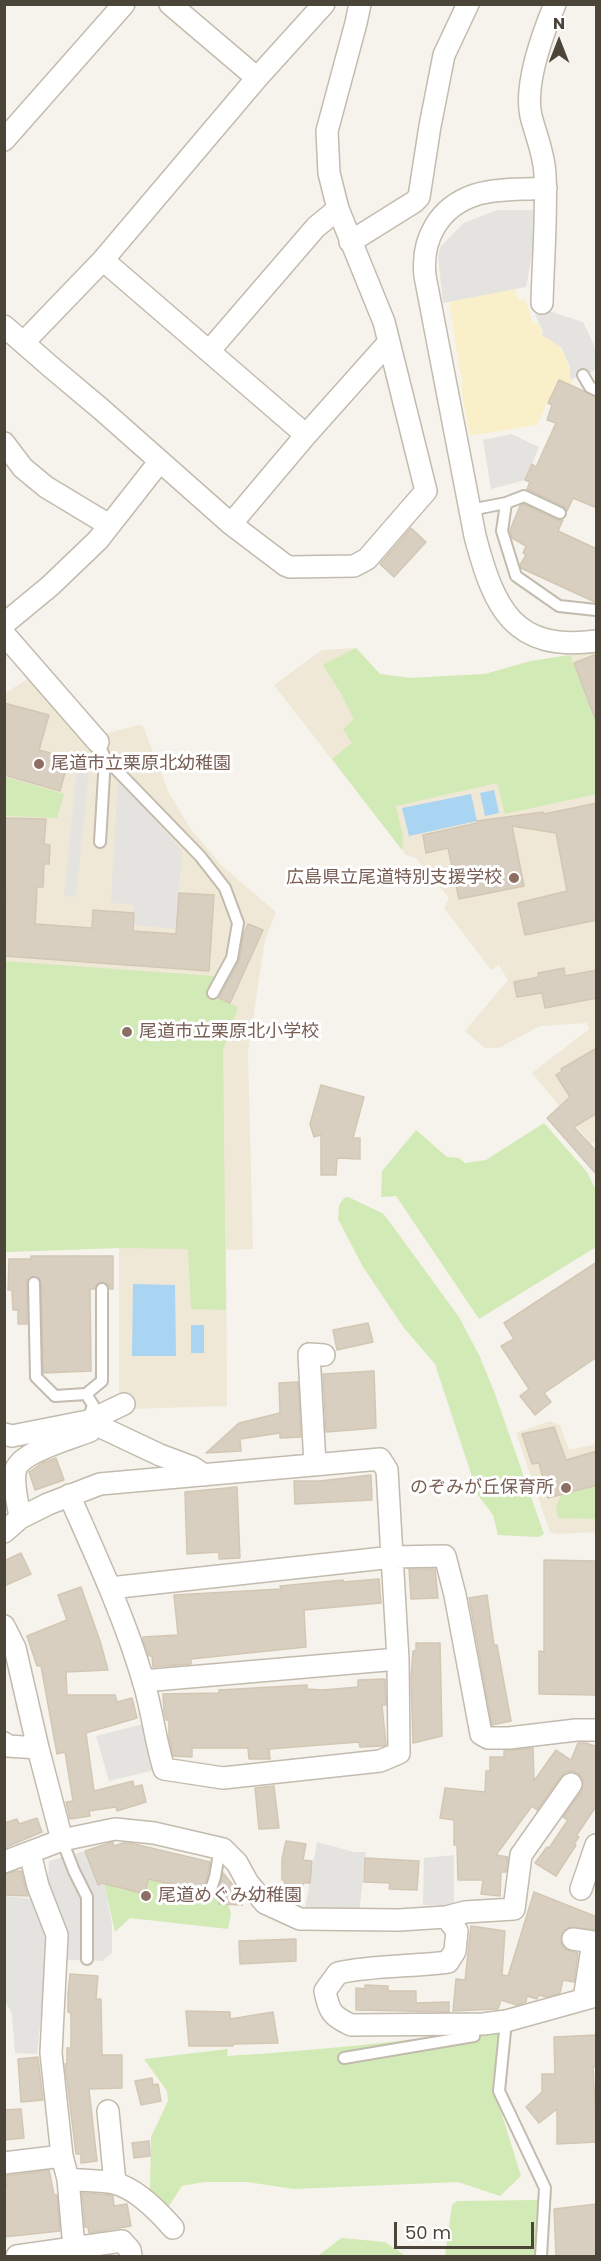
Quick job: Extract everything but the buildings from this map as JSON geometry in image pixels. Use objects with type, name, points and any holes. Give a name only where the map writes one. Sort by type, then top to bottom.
[{"type":"street","points":[[4,140],[124,4]]},
{"type":"street","points":[[170,4],[257,78]]},
{"type":"street","points":[[24,342],[103,260],[257,78],[324,4]]},
{"type":"street","points":[[4,326],[231,524],[279,561],[290,567],[354,566],[367,559],[426,491],[384,322],[350,242],[338,209],[329,173],[327,131],[357,23],[360,4]]},
{"type":"street","points":[[350,242],[419,197],[444,55],[468,4]]},
{"type":"street","points":[[542,303],[545,164],[531,114],[530,99],[543,33],[555,4]]},
{"type":"street","points":[[546,188],[476,195],[456,204],[439,218],[426,246],[423,262],[475,536],[485,570],[497,597],[512,621],[522,630],[543,640],[597,641]]},
{"type":"street","points":[[210,350],[316,227],[338,209]]},
{"type":"street","points":[[103,260],[306,435]]},
{"type":"street","points":[[231,524],[389,342]]},
{"type":"street","points":[[4,443],[23,468],[46,487],[109,525]]},
{"type":"street","points":[[4,624],[50,586],[98,540],[160,461]]},
{"type":"street","points":[[4,634],[102,750]]},
{"type":"street","points":[[315,1465],[309,1354],[324,1355]]},
{"type":"street","points":[[4,1434],[12,1436],[90,1422],[124,1404]]},
{"type":"street","points":[[90,1422],[160,1455],[192,1467],[205,1476]]},
{"type":"street","points":[[20,1518],[15,1489],[15,1469],[23,1458],[90,1431],[90,1422]]},
{"type":"street","points":[[4,1532],[20,1518],[69,1496],[100,1484],[380,1459],[387,1470],[393,1557],[398,1659],[399,1753],[380,1761],[223,1778],[164,1769],[143,1681],[110,1588],[69,1496]]},
{"type":"street","points":[[110,1588],[393,1557],[446,1556],[481,1734],[488,1738],[508,1738],[576,1730],[597,1730]]},
{"type":"street","points":[[4,1626],[15,1648],[62,1840]]},
{"type":"street","points":[[143,1681],[398,1659]]},
{"type":"street","points":[[4,1743],[8,1746],[38,1748]]},
{"type":"street","points":[[4,1862],[62,1840],[115,1829],[154,1833],[220,1848],[237,1863],[248,1883],[265,1903],[300,1918],[399,1920],[514,1909],[521,1855],[571,1784]]},
{"type":"street","points":[[581,1889],[597,1845]]},
{"type":"street","points":[[30,1853],[38,1886],[57,1935],[51,2054],[62,2156],[68,2179],[74,2248]]},
{"type":"street","points":[[447,1917],[457,1931],[455,1951],[447,1962],[422,1966],[362,1968],[338,1973],[326,1991],[328,2008],[338,2019],[351,2025],[475,2025],[506,2021],[590,1997],[593,1942],[573,1939]]},
{"type":"street","points":[[108,2111],[115,2183]]},
{"type":"street","points":[[4,2163],[62,2156]]},
{"type":"street","points":[[68,2179],[115,2183],[156,2209],[173,2228]]},
{"type":"street","points":[[17,2256],[122,2241],[130,2250],[131,2256]]},
{"type":"lane","points":[[583,375],[590,387],[597,390]]},
{"type":"lane","points":[[470,510],[506,503],[524,496],[560,513]]},
{"type":"lane","points":[[506,503],[502,531],[516,576],[559,606],[597,610]]},
{"type":"lane","points":[[100,842],[102,750]]},
{"type":"lane","points":[[102,750],[200,856],[225,888],[237,923],[232,958],[213,993]]},
{"type":"lane","points":[[34,1282],[36,1377],[56,1396],[86,1394],[102,1381],[102,1289]]},
{"type":"lane","points":[[86,1394],[93,1406],[90,1422]]},
{"type":"lane","points":[[62,1840],[74,1872],[87,1897],[87,1959]]},
{"type":"lane","points":[[211,1889],[220,1848]]},
{"type":"lane","points":[[506,2021],[499,2091],[545,2188],[541,2256]]},
{"type":"lane","points":[[344,2058],[474,2036],[475,2025]]},
{"type":"shaded area","points":[[497,210],[534,210],[533,250],[526,287],[443,303],[438,256],[441,246],[464,223]]},
{"type":"shaded area","points":[[546,310],[583,322],[596,349],[596,370],[570,380],[570,367],[561,347],[542,335],[543,332],[535,314]]},
{"type":"shaded area","points":[[511,434],[539,447],[525,480],[491,489],[483,440]]},
{"type":"shaded area","name":"広島県立尾道特別支援学校","points":[[356,648],[380,674],[410,678],[485,674],[531,661],[596,651],[596,1140],[591,1144],[532,1073],[589,1029],[587,1023],[540,1026],[499,1048],[485,1048],[465,1031],[508,980],[499,965],[491,970],[444,908],[449,898],[416,858],[406,855],[274,685],[322,650]]},
{"type":"shaded area","name":"尾道市立栗原北小学校","points":[[29,678],[103,734],[143,726],[168,791],[190,828],[221,865],[276,912],[265,940],[248,1052],[253,1249],[226,1250],[227,1406],[129,1409],[119,1397],[119,1248],[5,1252],[4,694]]},
{"type":"shaded area","points":[[78,760],[90,762],[76,897],[64,896]]},
{"type":"shaded area","points":[[118,778],[182,851],[176,929],[133,925],[134,905],[111,903]]},
{"type":"shaded area","name":"のぞみが丘保育所","points":[[550,1421],[560,1425],[569,1450],[596,1444],[596,1532],[557,1534],[550,1532],[516,1433]]},
{"type":"shaded area","points":[[143,1724],[155,1770],[109,1781],[96,1736]]},
{"type":"shaded area","points":[[317,1842],[354,1852],[366,1852],[359,1914],[304,1913]]},
{"type":"shaded area","points":[[85,1851],[97,1885],[104,1883],[112,1924],[112,1953],[102,1961],[68,1960],[68,1937],[48,1881],[49,1861]]},
{"type":"shaded area","points":[[454,1855],[454,1906],[423,1905],[424,1858]]},
{"type":"shaded area","points":[[5,1896],[34,1899],[49,1943],[37,2054],[15,2053],[12,2014],[5,2001]]},
{"type":"green space","points":[[356,648],[380,674],[410,678],[485,674],[531,661],[570,655],[596,723],[596,794],[505,814],[497,783],[396,806],[403,837],[402,850],[332,759],[352,743],[343,729],[354,720],[342,695],[323,665]]},
{"type":"green space","points":[[5,777],[64,794],[57,818],[5,816]]},
{"type":"green space","points":[[4,961],[214,976],[215,997],[238,1007],[223,1051],[226,1310],[191,1309],[188,1249],[119,1248],[5,1252]]},
{"type":"green space","points":[[544,1123],[587,1172],[596,1190],[596,1247],[479,1319],[396,1196],[381,1197],[382,1171],[416,1130],[447,1157],[459,1158],[465,1163],[486,1160]]},
{"type":"green space","points":[[348,1197],[386,1217],[459,1317],[480,1357],[495,1394],[544,1534],[539,1537],[498,1535],[493,1515],[478,1495],[435,1364],[404,1328],[363,1267],[338,1219],[339,1205],[344,1198]]},
{"type":"green space","points":[[596,1485],[596,1519],[558,1518],[556,1508],[562,1491]]},
{"type":"green space","points":[[121,1877],[119,1888],[144,1894],[148,1879],[207,1892],[219,1888],[219,1904],[228,1904],[231,1913],[228,1929],[130,1918],[115,1932],[104,1883]]},
{"type":"green space","points":[[501,2026],[495,2092],[521,2176],[500,2196],[458,2182],[294,2189],[247,2182],[204,2182],[182,2186],[169,2206],[150,2193],[151,2137],[168,2101],[167,2091],[144,2059],[228,2049],[227,2056],[330,2048],[433,2037]]},
{"type":"green space","points":[[538,2200],[536,2256],[445,2256],[452,2205],[457,2201]]},
{"type":"green space","points":[[341,2238],[385,2242],[406,2256],[318,2256]]},
{"type":"sand","points":[[515,289],[519,300],[525,299],[533,324],[539,323],[542,335],[555,342],[564,353],[570,379],[573,381],[571,385],[558,380],[537,425],[470,436],[449,302]]},
{"type":"water","points":[[494,790],[499,813],[485,816],[480,793]]},
{"type":"water","points":[[471,794],[477,821],[409,836],[402,808]]},
{"type":"water","points":[[133,1284],[175,1285],[176,1356],[132,1356]]},
{"type":"water","points":[[191,1325],[204,1325],[204,1353],[191,1353]]},
{"type":"place","name":"尾道市立栗原北幼稚園","points":[[39,764]]},
{"type":"place","name":"広島県立尾道特別支援学校","points":[[514,878]]},
{"type":"place","name":"尾道市立栗原北小学校","points":[[127,1032]]},
{"type":"place","name":"のぞみが丘保育所","points":[[566,1488]]},
{"type":"place","name":"尾道めぐみ幼稚園","points":[[146,1896]]}]
